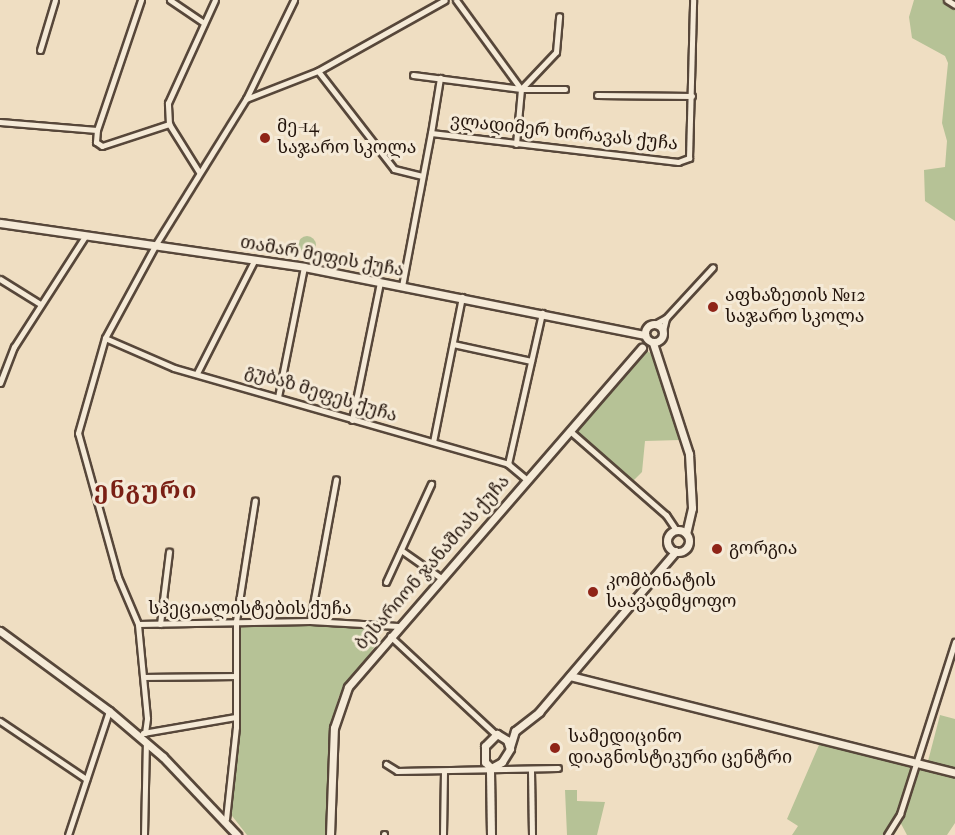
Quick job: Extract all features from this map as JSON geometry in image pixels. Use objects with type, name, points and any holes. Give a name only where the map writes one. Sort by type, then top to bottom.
[{"type":"street","points":[[40,50],[55,0]]},
{"type":"street","points":[[141,0],[97,130],[96,142],[102,146],[169,124]]},
{"type":"street","points":[[170,0],[204,23]]},
{"type":"street","points":[[199,172],[169,124],[168,103],[215,0]]},
{"type":"street","points":[[145,733],[144,677],[138,624],[118,577],[78,433],[105,338],[156,244],[246,99],[294,0]]},
{"type":"street","points":[[246,99],[318,71],[445,0]]},
{"type":"street","points":[[456,0],[521,89]]},
{"type":"street","name":"ვლადიმერ ხორავას ქუჩა","points":[[402,286],[431,133],[684,162],[690,156],[693,0]]},
{"type":"street","points":[[947,0],[955,5]]},
{"type":"street","points":[[516,144],[521,89],[556,51],[559,16]]},
{"type":"street","points":[[318,71],[394,169],[422,176]]},
{"type":"street","points":[[413,75],[521,89],[566,89]]},
{"type":"street","points":[[431,133],[440,78]]},
{"type":"street","points":[[597,94],[692,96]]},
{"type":"street","points":[[0,122],[97,130]]},
{"type":"street","name":"თამარ მეფის ქუჩა","points":[[0,223],[304,267],[637,332],[652,342]]},
{"type":"street","points":[[0,383],[14,346],[86,235]]},
{"type":"street","points":[[197,372],[254,261]]},
{"type":"street","points":[[278,397],[304,267]]},
{"type":"street","points":[[637,332],[666,318],[713,267]]},
{"type":"street","points":[[0,279],[40,304]]},
{"type":"street","points":[[352,420],[380,282]]},
{"type":"street","points":[[433,442],[462,297]]},
{"type":"street","points":[[508,464],[542,312]]},
{"type":"street","points":[[661,361],[662,335],[666,318]]},
{"type":"street","points":[[651,325],[662,335]]},
{"type":"street","points":[[642,346],[651,325]]},
{"type":"street","points":[[642,346],[662,335]]},
{"type":"street","name":"გუბაზ მეფეს ქუჩა","points":[[105,338],[174,368],[197,372],[352,420],[508,464],[526,479]]},
{"type":"street","points":[[487,742],[497,735],[515,731],[539,712],[676,551],[688,545],[686,533],[692,508],[689,454],[661,361],[652,342]]},
{"type":"street","points":[[453,344],[531,361]]},
{"type":"street","name":"ბესარიონ ჯანაშიას ქუჩა","points":[[330,835],[338,707],[348,687],[398,626],[642,346]]},
{"type":"street","points":[[570,431],[666,514],[676,530],[686,533]]},
{"type":"street","points":[[310,621],[336,479]]},
{"type":"street","points":[[386,582],[431,484]]},
{"type":"street","points":[[225,819],[236,717],[236,621],[255,500]]},
{"type":"street","points":[[676,530],[668,541],[676,551]]},
{"type":"street","points":[[400,550],[441,579]]},
{"type":"street","points":[[160,624],[169,552]]},
{"type":"street","name":"სპეციალისტების ქუჩა","points":[[138,624],[310,621],[398,626]]},
{"type":"street","points":[[0,631],[109,711],[136,734],[225,819],[237,835]]},
{"type":"street","points":[[390,636],[486,729],[510,747]]},
{"type":"street","points":[[887,835],[900,814],[955,642]]},
{"type":"street","points":[[144,677],[236,676]]},
{"type":"street","points":[[570,676],[916,761],[955,773]]},
{"type":"street","points":[[68,835],[109,711]]},
{"type":"street","points":[[136,734],[236,717]]},
{"type":"street","points":[[0,721],[86,778]]},
{"type":"street","points":[[486,729],[485,762],[490,771],[491,835]]},
{"type":"street","points":[[490,771],[498,766],[510,747],[515,731]]},
{"type":"street","points":[[144,835],[146,743]]},
{"type":"street","points":[[485,762],[491,768],[498,766]]},
{"type":"street","points":[[386,764],[397,771],[531,771],[558,768]]},
{"type":"street","points":[[443,835],[444,771]]},
{"type":"street","points":[[531,771],[532,835]]},
{"type":"green space","points":[[914,0],[947,0],[955,5],[955,221],[925,201],[924,170],[945,167],[947,141],[942,123],[948,63],[945,56],[912,38],[909,17]]},
{"type":"green space","points":[[307,236],[313,239],[316,245],[313,251],[307,254],[301,251],[298,245],[301,239]]},
{"type":"green space","points":[[646,350],[656,357],[680,440],[645,441],[642,472],[633,481],[574,431]]},
{"type":"green space","points":[[240,624],[347,625],[367,628],[381,638],[339,696],[331,724],[327,835],[247,835],[229,812],[239,737]]},
{"type":"green space","points":[[940,715],[955,719],[955,823],[947,835],[907,835],[898,818],[887,835],[792,835],[798,826],[787,819],[822,738],[927,765]]},
{"type":"green space","points":[[565,790],[577,790],[577,801],[605,802],[597,835],[567,835]]},
{"type":"place","name":"მე-14 საჯარო სკოლა","points":[[265,138]]},
{"type":"place","name":"აფხაზეთის №12 საჯარო სკოლა","points":[[713,307]]},
{"type":"place","name":"გორგია","points":[[717,549]]},
{"type":"place","name":"კომბინატის საავადმყოფო","points":[[593,592]]},
{"type":"place","name":"სამედიცინო დიაგნოსტიკური ცენტრი","points":[[555,748]]},
{"type":"district","name":"ენგური","points":[[146,491]]}]
